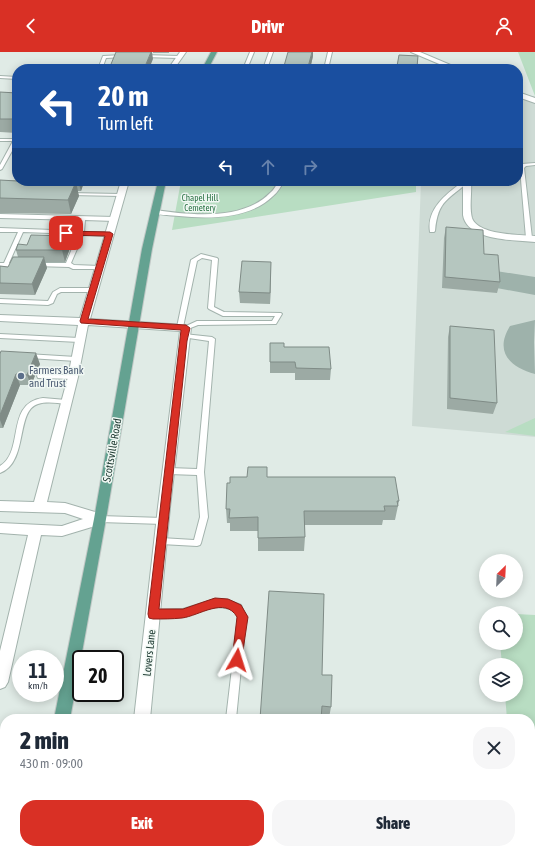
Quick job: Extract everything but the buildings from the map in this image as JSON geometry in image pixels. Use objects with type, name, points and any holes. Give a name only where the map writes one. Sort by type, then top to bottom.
[{"type":"main road","points":[[208,64],[214,52]]},
{"type":"main road","name":"Scottsville Road","points":[[63,714],[100,519],[154,212],[161,186]]},
{"type":"street","points":[[414,52],[445,64]]},
{"type":"street","points":[[175,64],[181,55]]},
{"type":"street","points":[[523,98],[535,102]]},
{"type":"street","points":[[39,508],[73,377],[79,340],[124,186]]},
{"type":"street","points":[[467,186],[468,219],[473,226],[491,235],[532,238]]},
{"type":"street","points":[[0,318],[134,324],[183,331]]},
{"type":"street","name":"Lovers Lane","points":[[143,714],[183,331]]},
{"type":"street","points":[[0,506],[65,508],[100,519]]},
{"type":"street","points":[[0,528],[62,531],[100,519]]},
{"type":"street","points":[[0,682],[36,529]]},
{"type":"lane","points":[[141,52],[140,54],[181,55]]},
{"type":"lane","points":[[247,64],[252,52]]},
{"type":"lane","points":[[267,64],[271,52]]},
{"type":"lane","points":[[327,64],[330,52]]},
{"type":"lane","points":[[138,56],[181,55]]},
{"type":"lane","points":[[102,64],[104,57],[131,56]]},
{"type":"lane","points":[[0,77],[12,78]]},
{"type":"lane","points":[[0,140],[12,140]]},
{"type":"lane","points":[[0,169],[12,149]]},
{"type":"lane","points":[[523,166],[524,165],[535,164]]},
{"type":"lane","points":[[523,175],[532,238]]},
{"type":"lane","points":[[154,212],[196,216],[215,216],[233,213],[266,200],[276,191],[279,186]]},
{"type":"lane","points":[[432,231],[434,213],[438,206],[460,186]]},
{"type":"lane","points":[[62,193],[121,195]]},
{"type":"lane","points":[[0,216],[114,219]]},
{"type":"lane","points":[[69,265],[68,264],[81,233],[83,219]]},
{"type":"lane","points":[[0,230],[110,234]]},
{"type":"lane","points":[[21,231],[3,265],[69,265],[100,268]]},
{"type":"lane","points":[[200,256],[215,259],[211,308],[223,314],[279,314],[274,323],[197,323],[183,331],[194,260],[200,256]]},
{"type":"lane","points":[[0,301],[48,303],[51,302],[55,293],[60,290],[93,290]]},
{"type":"lane","points":[[161,541],[197,542],[204,517],[200,472],[212,339],[183,331]]},
{"type":"lane","points":[[0,336],[79,340]]},
{"type":"lane","points":[[20,356],[76,359]]},
{"type":"lane","points":[[40,376],[73,377]]},
{"type":"lane","points":[[0,470],[8,464],[13,455],[26,409],[31,404],[42,400],[66,402]]},
{"type":"lane","points":[[169,471],[200,472]]},
{"type":"lane","points":[[100,519],[163,521]]},
{"type":"lane","points":[[153,614],[183,613],[215,603],[228,604],[238,608],[242,617],[232,714]]},
{"type":"shaded area","points":[[523,95],[535,96],[535,437],[412,426],[421,186],[523,186]]},
{"type":"green space","points":[[518,52],[535,52],[535,96],[523,64]]},
{"type":"green space","name":"Chapel Hill Cemetery","points":[[180,186],[416,186],[416,192],[172,230]]},
{"type":"green space","points":[[535,418],[535,436],[505,432]]},
{"type":"green space","points":[[523,614],[535,615],[535,714],[507,714],[506,702],[523,702],[523,658],[501,658],[501,650],[523,650]]},
{"type":"taxiway","points":[[496,280],[535,286]]},
{"type":"taxiway","points":[[535,330],[521,333],[518,342],[520,351],[526,359],[535,363]]},
{"type":"place","name":"Farmers Bank and Trust","points":[[21,376]]},
{"type":"route","points":[[66,233],[110,234],[84,321],[186,328],[183,341],[153,614],[183,613],[215,603],[228,604],[238,608],[242,617],[237,660]]}]
